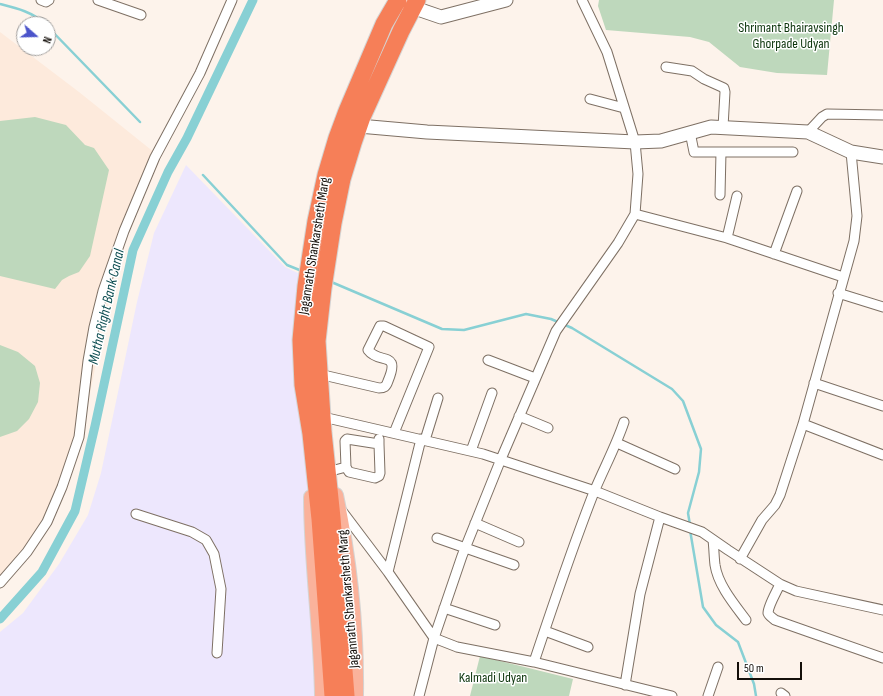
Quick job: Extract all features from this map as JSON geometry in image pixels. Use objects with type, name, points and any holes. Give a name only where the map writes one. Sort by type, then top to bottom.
[{"type":"highway","name":"Jagannath Shankarsheth Marg","points":[[319,428],[305,401],[301,340],[316,221],[326,175],[347,111],[384,24],[398,0]]},
{"type":"highway","name":"Jagannath Shankarsheth Marg","points":[[330,515],[319,428],[319,374],[317,341],[333,223],[342,179],[359,126],[401,31],[415,4]]},
{"type":"highway","points":[[330,515],[333,696]]},
{"type":"highway","points":[[330,515],[346,696]]},
{"type":"main road","name":"Jagannath Shankarsheth Marg","points":[[319,428],[331,470],[330,515],[349,568],[357,667],[356,696]]},
{"type":"main road","name":"Jagannath Shankarsheth Marg","points":[[319,428],[311,530],[322,671],[322,696]]},
{"type":"street","points":[[41,0],[46,2],[49,0]]},
{"type":"street","points":[[98,0],[141,15]]},
{"type":"street","points":[[0,583],[26,552],[47,522],[62,487],[79,437],[88,361],[94,327],[103,291],[155,157],[200,72],[232,0]]},
{"type":"street","points":[[398,0],[415,4],[441,17],[506,0]]},
{"type":"street","points":[[419,696],[434,638],[475,523],[556,331],[567,313],[618,243],[635,214],[638,174],[635,142],[607,52],[582,0]]},
{"type":"street","points":[[666,67],[692,71],[704,79],[724,88],[723,128]]},
{"type":"street","points":[[590,99],[624,108]]},
{"type":"street","points":[[808,132],[822,117],[827,114],[883,115]]},
{"type":"street","points":[[359,126],[427,132],[635,142],[661,141],[711,127],[808,132],[852,152],[883,157]]},
{"type":"street","points":[[690,132],[694,152],[793,152]]},
{"type":"street","points":[[720,195],[721,152]]},
{"type":"street","points":[[740,559],[762,520],[775,505],[780,495],[803,424],[838,293],[854,241],[857,216],[852,152]]},
{"type":"street","points":[[774,254],[797,191]]},
{"type":"street","points":[[727,238],[737,196]]},
{"type":"street","points":[[635,214],[727,238],[843,277]]},
{"type":"street","points":[[838,293],[883,307]]},
{"type":"street","points":[[319,374],[384,388],[393,370],[392,365],[390,361],[370,354],[368,350],[380,326],[384,326],[429,347],[394,433]]},
{"type":"street","points":[[488,360],[535,378]]},
{"type":"street","points":[[814,383],[883,406]]},
{"type":"street","points":[[471,451],[492,394]]},
{"type":"street","points":[[388,572],[423,440],[438,398]]},
{"type":"street","points":[[519,416],[548,428]]},
{"type":"street","points":[[534,662],[559,587],[595,491],[617,443],[624,422]]},
{"type":"street","points":[[803,424],[883,455]]},
{"type":"street","points":[[319,428],[379,430],[501,459],[595,491],[702,532],[740,559],[780,584],[796,591],[883,610]]},
{"type":"street","points":[[379,430],[380,444],[380,473],[378,476],[375,478],[349,472],[346,467],[345,441],[347,439],[380,444]]},
{"type":"street","points":[[617,443],[675,469]]},
{"type":"street","points":[[331,470],[346,467]]},
{"type":"street","points":[[136,514],[192,532],[206,540],[214,554],[221,589],[217,653]]},
{"type":"street","points":[[330,515],[388,572],[434,638],[457,647],[534,662],[672,696]]},
{"type":"street","points":[[625,685],[640,594],[660,517]]},
{"type":"street","points":[[475,523],[518,542]]},
{"type":"street","points":[[437,538],[514,564]]},
{"type":"street","points":[[713,540],[715,566],[718,576],[728,595],[746,620]]},
{"type":"street","points":[[780,584],[770,604],[768,613],[770,617],[883,658]]},
{"type":"street","points":[[444,608],[495,625]]},
{"type":"street","points":[[545,630],[588,647]]},
{"type":"street","points":[[708,696],[718,667]]},
{"type":"shaded area","points":[[0,32],[16,44],[16,56],[32,56],[155,153],[114,274],[82,433],[47,521],[0,581]]},
{"type":"shaded area","points":[[186,165],[285,267],[302,275],[310,589],[316,696],[0,696],[0,632],[23,613],[59,564],[88,515],[101,473],[137,302],[154,233]]},
{"type":"green space","name":"Shrimant Bhairavsingh Ghorpade Udyan","points":[[599,0],[834,0],[827,75],[777,73],[740,67],[709,42],[690,37],[606,30],[598,6]]},
{"type":"green space","points":[[35,117],[66,125],[85,145],[94,148],[109,170],[90,256],[79,272],[62,280],[55,289],[0,276],[0,121]]},
{"type":"green space","points":[[0,345],[18,352],[35,366],[40,383],[38,402],[29,419],[17,431],[0,437]]},
{"type":"green space","name":"Kalmadi Udyan","points":[[480,656],[573,679],[569,696],[470,696]]},
{"type":"waterway","name":"Mutha Right Bank Canal","points":[[0,619],[42,572],[75,511],[133,250],[168,172],[187,138],[253,0]]},
{"type":"waterway","points":[[0,4],[30,13],[35,16]]},
{"type":"waterway","points":[[56,35],[140,122]]},
{"type":"waterway","points":[[203,175],[287,265],[302,271]]},
{"type":"waterway","points":[[329,281],[442,329],[464,330],[526,314],[551,319],[572,328],[672,389],[683,401],[701,449],[699,472],[688,513],[690,525]]},
{"type":"waterway","points":[[690,530],[703,607],[716,625],[738,642],[754,684],[756,696]]}]
